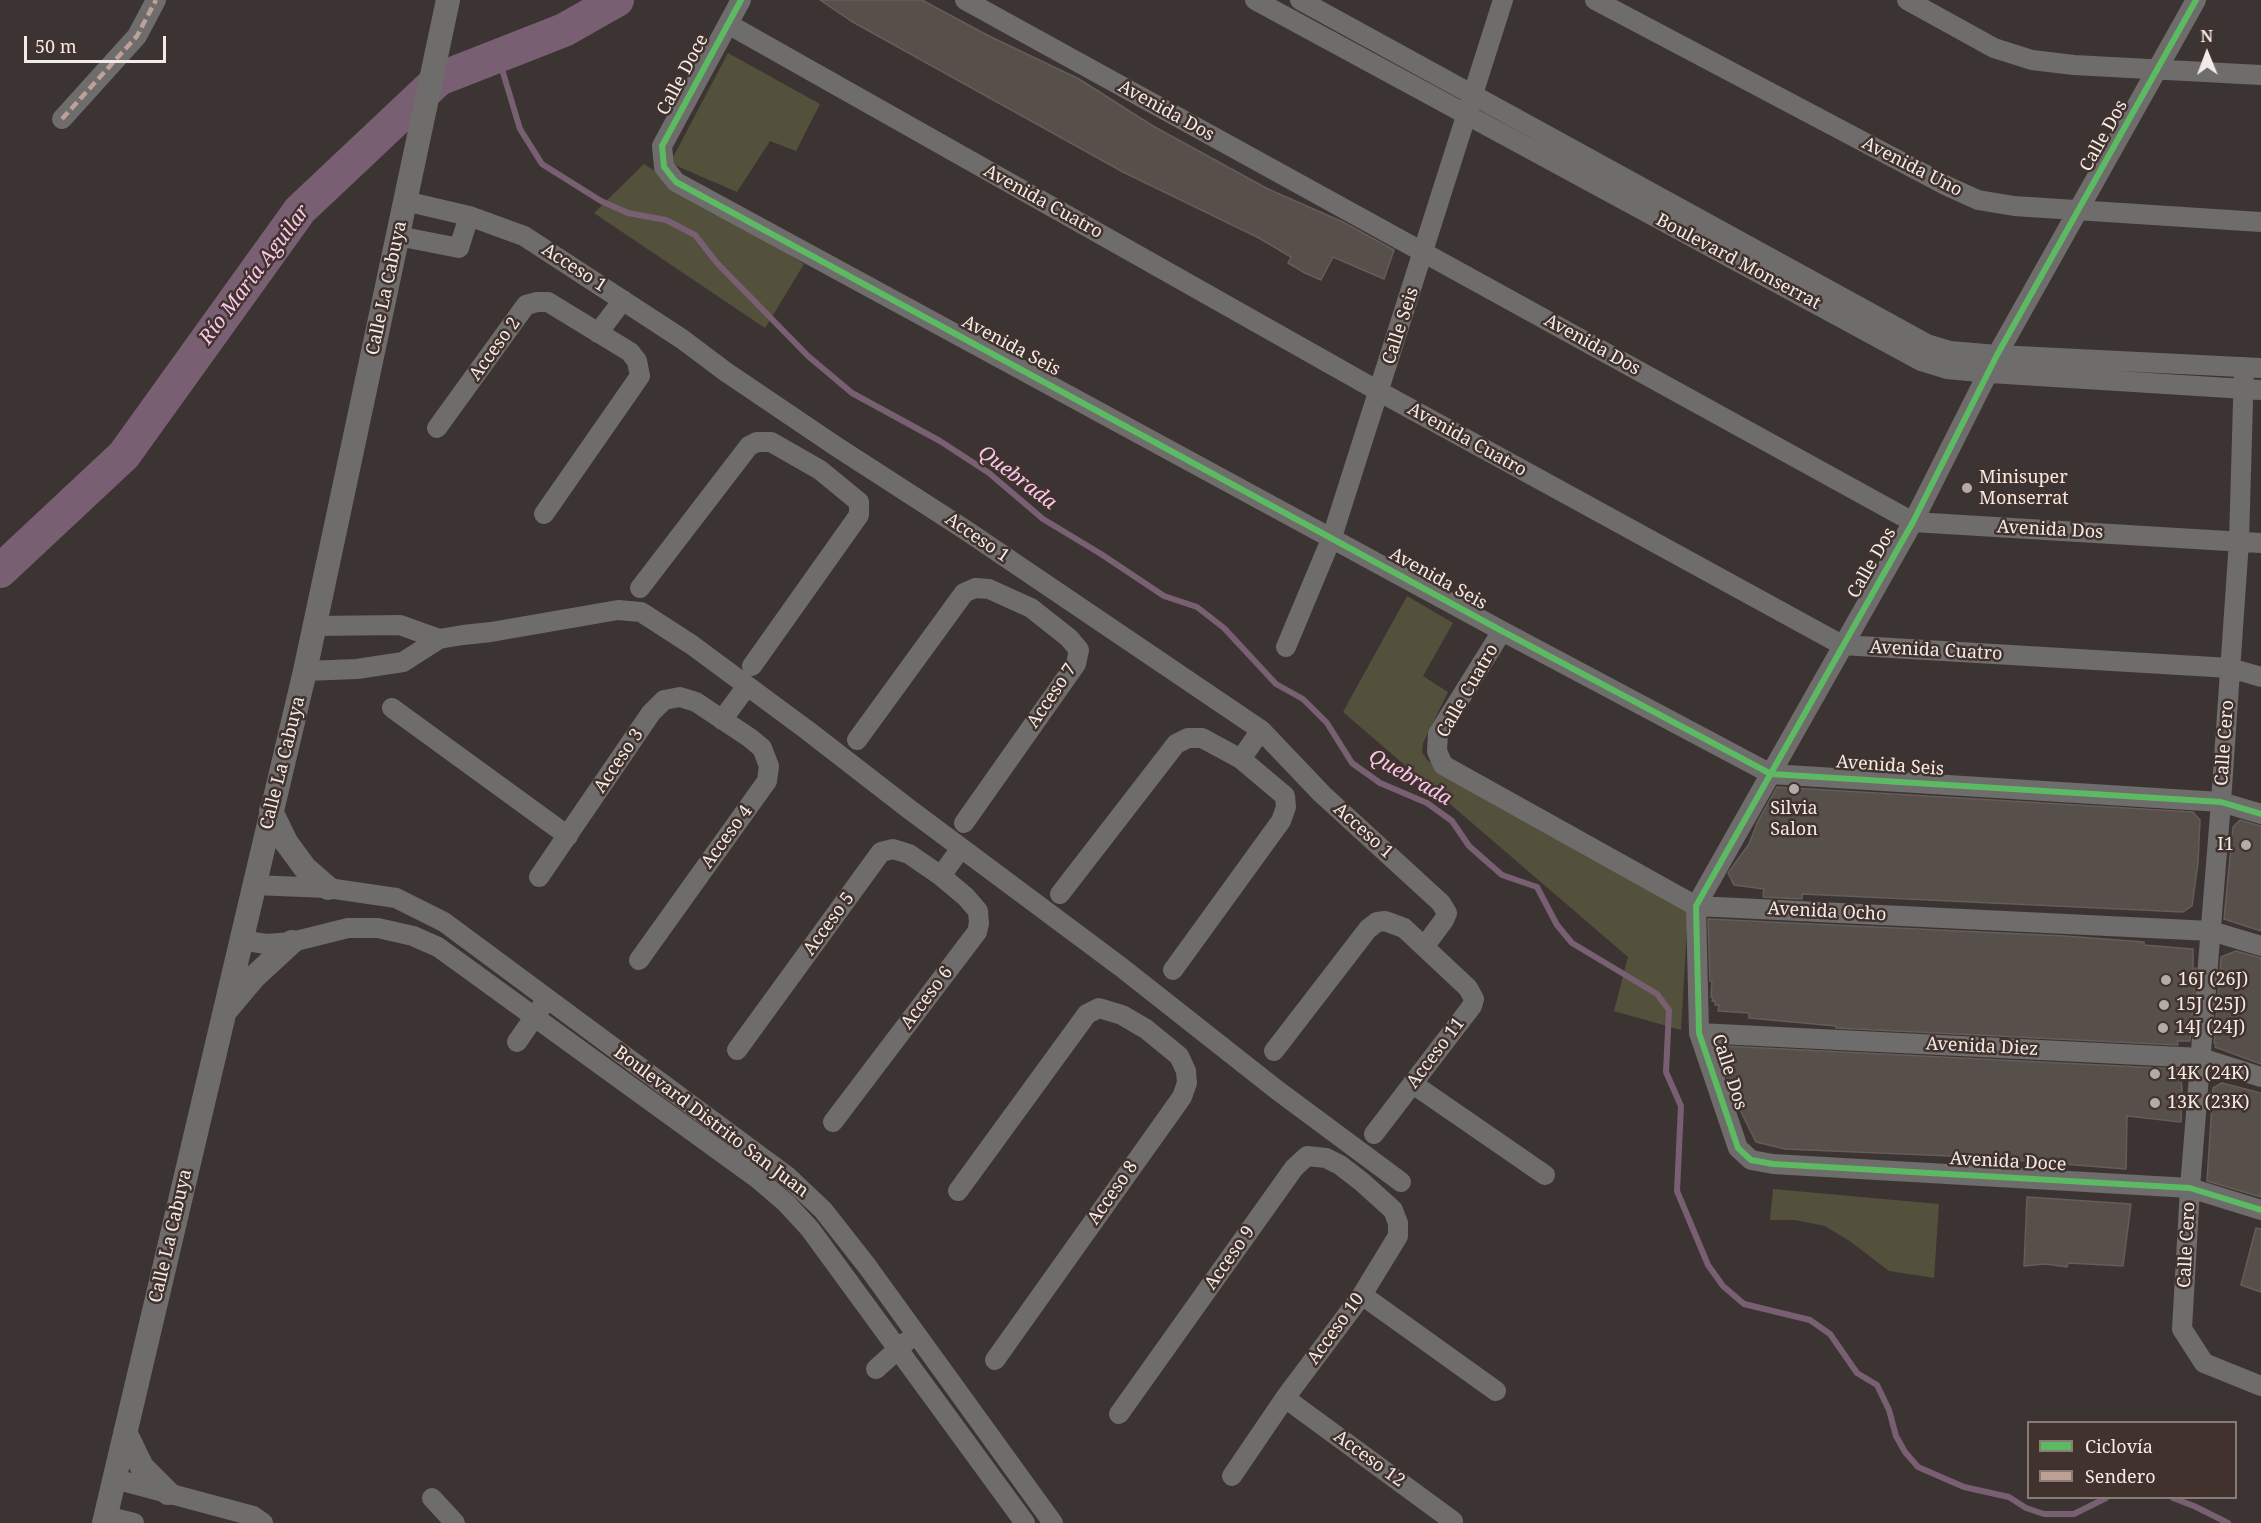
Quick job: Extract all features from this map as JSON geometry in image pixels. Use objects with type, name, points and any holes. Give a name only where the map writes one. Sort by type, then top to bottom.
[{"type":"street","points":[[62,119],[137,36],[156,0]]},
{"type":"street","name":"Calle La Cabuya","points":[[105,1519],[305,671],[448,0]]},
{"type":"street","name":"Calle Doce","points":[[664,167],[662,146],[741,0]]},
{"type":"street","name":"Avenida Dos","points":[[965,0],[1913,522],[2261,543]]},
{"type":"street","name":"Boulevard Monserrat","points":[[1255,0],[1921,361],[1947,369],[1994,364],[2252,367]]},
{"type":"street","name":"Boulevard Monserrat","points":[[1300,0],[1927,344],[1994,364],[2252,389]]},
{"type":"street","name":"Calle Seis","points":[[1286,647],[1332,537],[1503,0]]},
{"type":"street","name":"Avenida Uno","points":[[1595,0],[1937,181],[1978,200],[2014,206],[2261,222]]},
{"type":"street","points":[[1907,0],[1994,48],[2032,60],[2073,65],[2261,75]]},
{"type":"street","name":"Calle Dos","points":[[1750,1160],[1738,1148],[1699,1033],[1696,906],[1913,522],[1994,364],[2196,0]]},
{"type":"street","name":"Avenida Cuatro","points":[[728,24],[1380,392],[1842,645],[2230,668],[2261,677]]},
{"type":"street","name":"Avenida Seis","points":[[664,167],[676,182],[1770,774],[2222,802],[2261,814]]},
{"type":"street","name":"Acceso 1","points":[[405,201],[469,216],[524,236],[623,300],[837,447],[1047,585],[1261,730],[1322,794],[1441,903],[1447,913],[1424,947]]},
{"type":"street","points":[[398,236],[459,248],[469,216]]},
{"type":"street","points":[[544,514],[640,375],[637,361],[630,352],[598,333],[623,300]]},
{"type":"street","name":"Acceso 2","points":[[437,428],[526,305],[548,302],[598,333]]},
{"type":"street","name":"Calle Cero","points":[[2252,367],[2222,802],[2190,1188],[2182,1329],[2204,1363],[2261,1386]]},
{"type":"street","points":[[640,588],[749,446],[757,442],[771,442],[820,470],[859,502],[859,515],[752,666]]},
{"type":"street","points":[[820,470],[837,447]]},
{"type":"street","points":[[1031,608],[1047,585]]},
{"type":"street","name":"Acceso 7","points":[[857,740],[964,592],[975,588],[989,589],[1031,608],[1069,638],[1079,650],[1076,664],[964,824]]},
{"type":"street","points":[[305,671],[357,669],[403,662],[439,639],[618,610],[641,612],[692,645],[747,686],[1401,1182]]},
{"type":"street","points":[[315,626],[400,625],[439,639]]},
{"type":"street","name":"Calle Cuatro","points":[[1437,751],[1438,734],[1502,631]]},
{"type":"street","points":[[722,720],[747,686]]},
{"type":"street","name":"Acceso 3","points":[[539,877],[651,713],[664,700],[680,697],[696,702],[722,720]]},
{"type":"street","points":[[392,708],[568,836]]},
{"type":"street","name":"Acceso 4","points":[[639,960],[766,781],[769,766],[762,748],[722,720]]},
{"type":"street","points":[[1241,759],[1261,730]]},
{"type":"street","points":[[1060,894],[1176,744],[1188,738],[1202,738],[1241,759],[1285,796],[1286,807],[1281,820],[1173,970]]},
{"type":"street","name":"Avenida Ocho","points":[[1437,751],[1443,765],[1696,906],[2211,931],[2261,946]]},
{"type":"street","points":[[271,811],[292,851],[305,868],[328,888]]},
{"type":"street","points":[[941,876],[962,848]]},
{"type":"street","name":"Acceso 5","points":[[737,1050],[881,852],[893,849],[909,854],[941,876]]},
{"type":"street","name":"Acceso 6","points":[[833,1122],[977,932],[978,911],[966,897],[941,876]]},
{"type":"street","name":"Boulevard Distrito San Juan","points":[[253,885],[328,888],[396,898],[444,922],[787,1176],[823,1210],[1053,1523]]},
{"type":"street","points":[[1274,1051],[1368,929],[1377,922],[1385,921],[1404,928],[1424,947]]},
{"type":"street","name":"Boulevard Distrito San Juan","points":[[240,940],[266,944],[292,942],[348,928],[378,928],[413,936],[438,947],[758,1179],[810,1228],[1025,1523]]},
{"type":"street","points":[[223,1013],[254,976],[292,942]]},
{"type":"street","name":"Acceso 11","points":[[1374,1134],[1472,1006],[1474,999],[1468,988],[1424,947]]},
{"type":"street","points":[[517,1042],[547,999]]},
{"type":"street","points":[[958,1191],[1087,1014],[1099,1008],[1108,1010],[1146,1029],[1166,1002]]},
{"type":"street","name":"Acceso 8","points":[[995,1360],[1182,1096],[1187,1083],[1186,1071],[1179,1056],[1146,1029]]},
{"type":"street","name":"Avenida Diez","points":[[1699,1033],[2201,1058],[2261,1077]]},
{"type":"street","points":[[1413,1084],[1545,1175]]},
{"type":"street","name":"Acceso 9","points":[[1119,1414],[1294,1168],[1307,1156],[1326,1158],[1362,1182]]},
{"type":"street","name":"Avenida Doce","points":[[1750,1160],[1785,1165],[2190,1188],[2261,1210]]},
{"type":"street","points":[[1362,1182],[1376,1162]]},
{"type":"street","name":"Acceso 10","points":[[1232,1476],[1285,1398],[1362,1295],[1398,1236],[1398,1223],[1393,1210],[1362,1182]]},
{"type":"street","points":[[1362,1295],[1496,1391]]},
{"type":"street","points":[[876,1369],[915,1334]]},
{"type":"street","name":"Acceso 12","points":[[1285,1398],[1452,1521]]},
{"type":"street","points":[[126,1434],[142,1467],[168,1493]]},
{"type":"street","points":[[115,1479],[253,1516],[263,1523]]},
{"type":"street","points":[[432,1498],[455,1523]]},
{"type":"street","points":[[105,1519],[134,1523]]},
{"type":"shaded area","points":[[728,53],[820,104],[796,151],[770,141],[737,192],[670,163]]},
{"type":"shaded area","points":[[644,164],[804,264],[765,328],[594,213]]},
{"type":"shaded area","points":[[1407,596],[1453,623],[1423,676],[1448,692],[1423,743],[1422,752],[1427,760],[1688,912],[1681,1030],[1614,1011],[1628,957],[1343,712]]},
{"type":"shaded area","points":[[1773,1189],[1939,1204],[1934,1278],[1889,1271],[1851,1242],[1825,1226],[1795,1220],[1770,1220]]},
{"type":"building","points":[[820,0],[922,0],[987,35],[1079,79],[1153,126],[1268,189],[1343,222],[1394,250],[1384,279],[1333,257],[1321,280],[1305,273],[1288,263],[1291,257],[1259,238],[1123,172],[851,21]]},
{"type":"building","points":[[1777,787],[2193,812],[2200,820],[2198,863],[2192,906],[2183,912],[1802,894],[1802,899],[1763,897],[1764,889],[1734,885],[1728,873],[1749,844],[1758,821]]},
{"type":"building","points":[[2240,820],[2261,826],[2261,931],[2224,919],[2233,827]]},
{"type":"building","points":[[1708,919],[2065,936],[2144,942],[2144,945],[2193,949],[2193,969],[2196,968],[2190,1041],[2177,1041],[2178,1045],[1836,1028],[1836,1026],[1749,1018],[1749,1013],[1718,1011],[1719,1005],[1715,1005],[1711,997]]},
{"type":"building","points":[[2236,951],[2261,958],[2261,1064],[2215,1047],[2216,1043],[2214,1043],[2221,957]]},
{"type":"building","points":[[1724,1046],[2180,1069],[2181,1122],[2127,1116],[2126,1169],[1974,1157],[1785,1149],[1756,1142],[1734,1098],[1726,1075]]},
{"type":"building","points":[[2222,1083],[2261,1093],[2261,1197],[2207,1181],[2213,1088]]},
{"type":"building","points":[[2027,1197],[2131,1204],[2123,1266],[2068,1263],[2067,1267],[2046,1264],[2024,1266]]},
{"type":"building","points":[[2256,1228],[2261,1229],[2261,1292],[2241,1285]]},
{"type":"waterway","name":"Río María Aguilar","points":[[0,571],[124,455],[300,210],[439,79],[564,30],[617,0]]},
{"type":"waterway","name":"Quebrada","points":[[498,56],[520,129],[542,164],[601,201],[628,213],[666,220],[695,235],[717,263],[808,356],[852,393],[940,441],[989,473],[1043,519],[1164,596],[1197,607],[1224,628],[1276,684],[1303,699],[1327,723],[1352,763],[1380,783],[1427,803],[1452,821],[1469,846],[1502,875],[1537,887],[1557,925],[1572,943],[1657,994],[1669,1010],[1666,1072],[1681,1106],[1677,1191],[1708,1265],[1723,1286],[1744,1304],[1810,1320],[1830,1334],[1857,1373],[1877,1385],[1889,1410],[1896,1436],[1905,1452],[1918,1467],[1964,1487],[2009,1497],[2026,1508],[2044,1514],[2074,1514],[2104,1499]]},
{"type":"waterway","name":"Quebrada","points":[[2176,1499],[2228,1523]]},
{"type":"marked path","points":[[62,119],[137,36],[156,0]]},
{"type":"cycle path","points":[[741,0],[662,146],[664,167],[676,182],[1502,631],[1771,774],[2221,802],[2261,814]]},
{"type":"cycle path","points":[[2196,0],[1997,355],[1913,522],[1696,906],[1699,1033],[1738,1148],[1751,1160],[1773,1164],[2190,1188],[2261,1210]]},
{"type":"place","name":"Minisuper Monserrat","points":[[1967,488]]},
{"type":"place","name":"Silvia Salon","points":[[1794,789]]},
{"type":"place","name":"I1","points":[[2246,845]]},
{"type":"place","name":"16J (26J)","points":[[2166,980]]},
{"type":"place","name":"15J (25J)","points":[[2164,1005]]},
{"type":"place","name":"14J (24J)","points":[[2163,1028]]},
{"type":"place","name":"14K (24K)","points":[[2155,1074]]},
{"type":"place","name":"13K (23K)","points":[[2155,1103]]}]
